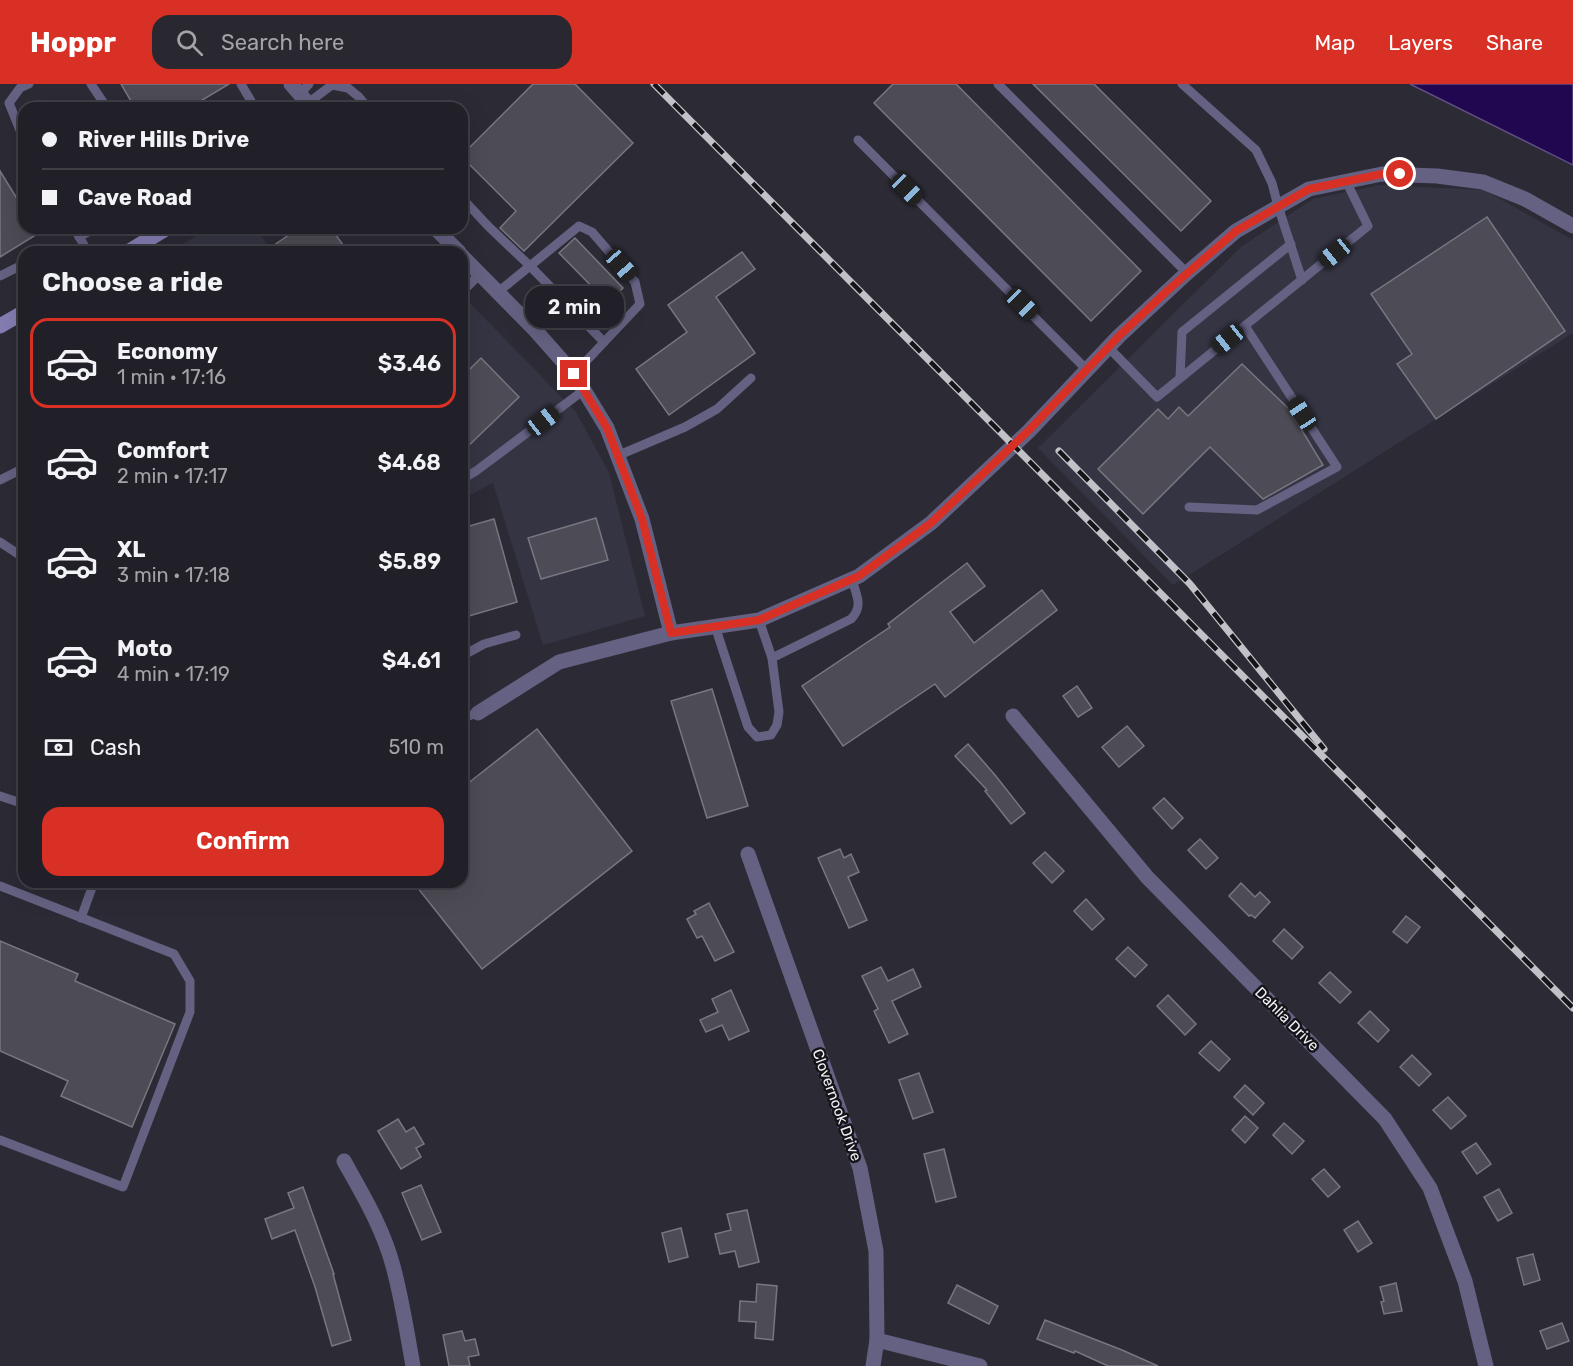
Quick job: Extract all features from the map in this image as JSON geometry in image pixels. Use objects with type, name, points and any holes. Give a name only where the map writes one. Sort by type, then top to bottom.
[{"type":"main road","points":[[138,246],[156,234]]},
{"type":"main road","points":[[0,325],[18,315]]},
{"type":"street","points":[[478,712],[559,662],[671,633],[759,620],[859,576],[931,523],[1029,430],[1119,336],[1187,273],[1236,231],[1309,189],[1382,174],[1437,176],[1483,182],[1525,199],[1573,226]]},
{"type":"street","points":[[441,234],[453,246]]},
{"type":"street","points":[[468,261],[574,374],[607,428],[642,519],[671,633]]},
{"type":"street","name":"Dahlia Drive","points":[[1013,716],[1147,877],[1385,1119],[1430,1188],[1465,1281],[1486,1366]]},
{"type":"street","name":"Clovernook Drive","points":[[748,854],[860,1168],[876,1251],[878,1340],[873,1366]]},
{"type":"street","points":[[344,1161],[375,1217],[393,1265],[413,1366]]},
{"type":"street","points":[[878,1340],[980,1366]]},
{"type":"lane","points":[[18,125],[9,103],[20,88],[30,84]]},
{"type":"lane","points":[[91,84],[104,102]]},
{"type":"lane","points":[[241,84],[251,102]]},
{"type":"lane","points":[[998,84],[1187,273]]},
{"type":"lane","points":[[1182,84],[1256,150],[1272,183],[1302,280]]},
{"type":"lane","points":[[304,94],[332,85],[348,88],[362,102]]},
{"type":"lane","points":[[858,140],[1087,370]]},
{"type":"lane","points":[[1109,348],[1157,397],[1368,226],[1346,181]]},
{"type":"lane","points":[[468,204],[604,342]]},
{"type":"lane","points":[[498,292],[579,226],[592,232],[635,282],[640,304],[574,374]]},
{"type":"lane","points":[[77,234],[84,246]]},
{"type":"lane","points":[[79,237],[84,234]]},
{"type":"lane","points":[[1180,378],[1182,332],[1291,244]]},
{"type":"lane","points":[[0,276],[18,267]]},
{"type":"lane","points":[[468,286],[480,274]]},
{"type":"lane","points":[[1188,507],[1257,510],[1337,467],[1245,326]]},
{"type":"lane","points":[[617,456],[685,427],[717,409],[750,378]]},
{"type":"lane","points":[[468,476],[584,390]]},
{"type":"lane","points":[[0,480],[18,471]]},
{"type":"lane","points":[[0,542],[18,554]]},
{"type":"lane","points":[[772,658],[851,619],[857,613],[859,606],[852,579]]},
{"type":"lane","points":[[715,626],[748,727],[757,737],[771,735],[777,725],[778,712],[772,658],[759,620]]},
{"type":"lane","points":[[468,653],[484,644],[516,635]]},
{"type":"lane","points":[[468,716],[478,712]]},
{"type":"lane","points":[[0,796],[18,802]]},
{"type":"lane","points":[[0,886],[174,954],[190,981],[190,1012],[123,1187],[0,1140]]},
{"type":"lane","points":[[81,918],[92,888]]},
{"type":"shaded area","points":[[1410,84],[1573,84],[1573,165]]},
{"type":"shaded area","points":[[1380,185],[1484,190],[1573,240],[1573,333],[1173,585],[1038,448],[1242,246],[1313,199]]},
{"type":"shaded area","points":[[199,234],[260,234],[268,246],[180,246]]},
{"type":"shaded area","points":[[468,301],[576,412],[609,473],[645,616],[543,645],[493,483],[468,496]]},
{"type":"building","points":[[121,84],[229,84],[199,102],[132,102]]},
{"type":"building","points":[[533,84],[575,84],[633,143],[524,251],[500,228],[516,211],[468,163],[468,149]]},
{"type":"building","points":[[893,84],[956,84],[1141,271],[1091,321],[874,103]]},
{"type":"building","points":[[1033,84],[1094,84],[1211,201],[1181,231]]},
{"type":"building","points":[[0,171],[18,200],[18,234],[37,234],[0,257]]},
{"type":"building","points":[[1487,217],[1565,331],[1436,419],[1397,364],[1412,354],[1371,294]]},
{"type":"building","points":[[290,234],[335,234],[344,246],[273,246]]},
{"type":"building","points":[[575,238],[623,288],[608,303],[559,253]]},
{"type":"building","points":[[742,252],[755,269],[716,297],[755,353],[669,415],[636,369],[687,332],[668,305]]},
{"type":"building","points":[[481,358],[519,397],[468,446],[468,367],[470,369]]},
{"type":"building","points":[[1242,364],[1289,409],[1323,465],[1263,499],[1210,447],[1143,514],[1098,469],[1158,409],[1168,419],[1179,407],[1188,416]]},
{"type":"building","points":[[596,518],[608,560],[541,579],[528,538]]},
{"type":"building","points":[[494,519],[517,602],[468,616],[468,526]]},
{"type":"building","points":[[967,563],[985,586],[950,612],[974,643],[1042,590],[1057,610],[945,697],[935,684],[843,746],[802,686],[890,627],[888,624]]},
{"type":"building","points":[[1077,686],[1092,708],[1078,717],[1063,696]]},
{"type":"building","points":[[712,689],[748,806],[707,818],[671,701]]},
{"type":"building","points":[[1127,726],[1144,746],[1119,767],[1102,747]]},
{"type":"building","points":[[537,729],[632,851],[482,969],[418,888],[468,888],[468,783]]},
{"type":"building","points":[[968,744],[1025,813],[1011,824],[985,791],[987,790],[955,756]]},
{"type":"building","points":[[1164,798],[1183,818],[1172,829],[1153,808]]},
{"type":"building","points":[[1200,839],[1218,858],[1206,869],[1188,850]]},
{"type":"building","points":[[840,849],[844,858],[851,854],[859,872],[848,877],[867,920],[849,928],[818,858]]},
{"type":"building","points":[[1045,852],[1064,871],[1052,883],[1033,863]]},
{"type":"building","points":[[1241,883],[1255,897],[1260,892],[1270,902],[1255,918],[1249,916],[1229,896]]},
{"type":"building","points":[[1086,899],[1104,919],[1092,930],[1074,911]]},
{"type":"building","points":[[709,903],[734,952],[715,961],[702,936],[697,938],[687,919],[696,914],[694,911]]},
{"type":"building","points":[[1406,916],[1420,927],[1407,943],[1393,932]]},
{"type":"building","points":[[1284,929],[1303,947],[1292,959],[1273,941]]},
{"type":"building","points":[[0,941],[78,974],[75,981],[175,1024],[132,1127],[61,1096],[68,1081],[0,1051]]},
{"type":"building","points":[[1128,947],[1147,965],[1135,977],[1116,959]]},
{"type":"building","points":[[881,967],[888,981],[913,969],[921,987],[892,1001],[908,1034],[889,1043],[874,1011],[878,1009],[862,976]]},
{"type":"building","points":[[1330,972],[1351,992],[1340,1003],[1319,983]]},
{"type":"building","points":[[731,990],[749,1031],[729,1040],[722,1025],[706,1032],[700,1020],[718,1012],[712,999]]},
{"type":"building","points":[[1168,995],[1196,1024],[1185,1035],[1157,1006]]},
{"type":"building","points":[[1370,1011],[1389,1030],[1378,1042],[1358,1023]]},
{"type":"building","points":[[1211,1041],[1230,1059],[1219,1071],[1199,1053]]},
{"type":"building","points":[[1412,1055],[1431,1074],[1419,1086],[1400,1067]]},
{"type":"building","points":[[919,1073],[933,1112],[913,1119],[899,1080]]},
{"type":"building","points":[[1245,1085],[1264,1103],[1253,1115],[1234,1097]]},
{"type":"building","points":[[1448,1097],[1466,1116],[1451,1129],[1433,1110]]},
{"type":"building","points":[[1245,1116],[1258,1128],[1245,1143],[1232,1130]]},
{"type":"building","points":[[398,1119],[406,1132],[414,1127],[424,1144],[416,1148],[421,1157],[401,1169],[378,1131]]},
{"type":"building","points":[[1284,1123],[1304,1141],[1292,1154],[1273,1135]]},
{"type":"building","points":[[1476,1143],[1491,1164],[1477,1174],[1462,1152]]},
{"type":"building","points":[[944,1149],[956,1197],[936,1202],[924,1154]]},
{"type":"building","points":[[1324,1169],[1340,1187],[1328,1197],[1312,1179]]},
{"type":"building","points":[[421,1185],[441,1232],[422,1240],[402,1193]]},
{"type":"building","points":[[303,1187],[334,1274],[351,1340],[332,1346],[295,1230],[272,1239],[265,1219],[294,1208],[288,1193]]},
{"type":"building","points":[[1499,1189],[1512,1213],[1498,1221],[1484,1197]]},
{"type":"building","points":[[747,1210],[759,1262],[739,1267],[735,1251],[720,1254],[715,1234],[731,1230],[727,1214]]},
{"type":"building","points":[[1358,1221],[1372,1243],[1358,1252],[1344,1230]]},
{"type":"building","points":[[681,1228],[688,1257],[669,1262],[662,1233]]},
{"type":"building","points":[[1533,1254],[1540,1280],[1524,1285],[1517,1258]]},
{"type":"building","points":[[1396,1283],[1402,1311],[1384,1314],[1381,1302],[1384,1301],[1380,1287]]},
{"type":"building","points":[[757,1284],[777,1286],[773,1340],[755,1338],[756,1322],[739,1321],[740,1301],[756,1302]]},
{"type":"building","points":[[957,1285],[998,1306],[989,1324],[948,1303]]},
{"type":"building","points":[[1045,1320],[1158,1366],[1108,1366],[1075,1351],[1074,1353],[1037,1339]]},
{"type":"building","points":[[1562,1323],[1569,1341],[1547,1349],[1540,1331]]},
{"type":"building","points":[[462,1331],[465,1341],[475,1339],[479,1355],[468,1357],[470,1366],[449,1366],[443,1335]]},
{"type":"railway","points":[[654,84],[1573,1008]]},
{"type":"railway","points":[[1059,451],[1190,584],[1324,749]]},
{"type":"route","points":[[574,374],[607,428],[642,519],[671,633],[759,620],[859,576],[931,523],[1029,430],[1119,336],[1236,231],[1309,189],[1382,174],[1400,174]]}]
